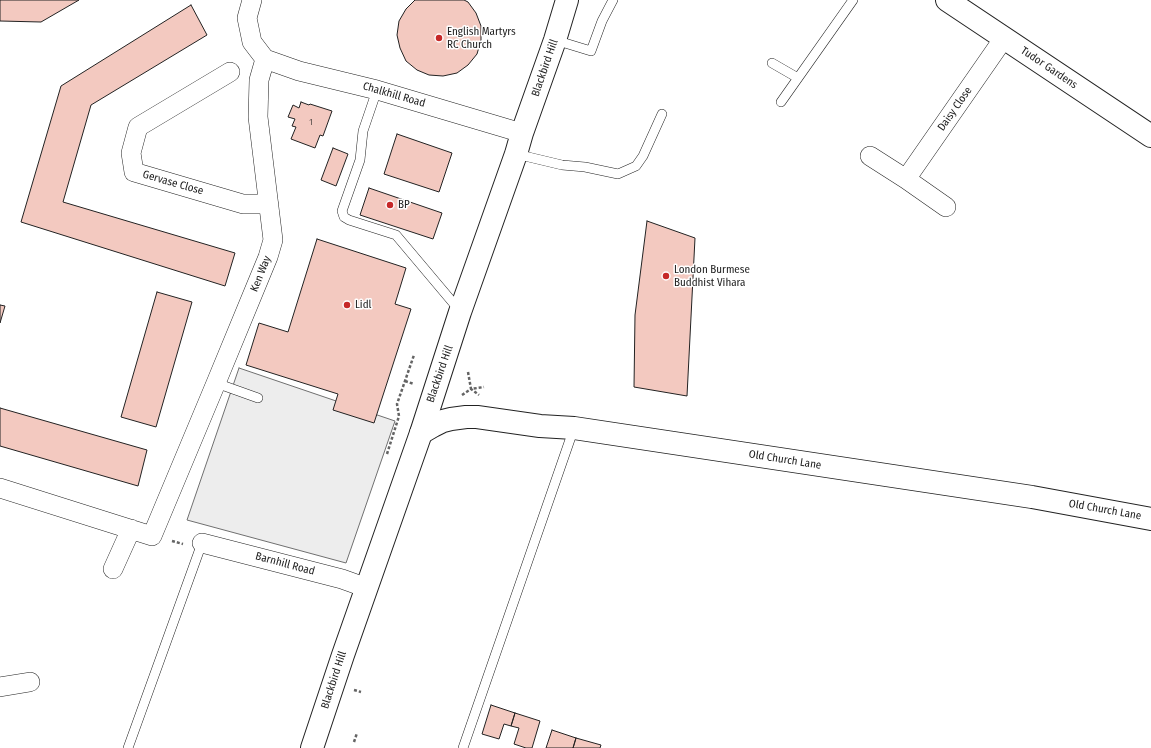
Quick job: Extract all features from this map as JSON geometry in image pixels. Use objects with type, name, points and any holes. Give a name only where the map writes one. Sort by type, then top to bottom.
[{"type":"main road","name":"Blackbird Hill","points":[[317,747],[343,655],[421,433],[460,312],[516,154],[567,0]]},
{"type":"main road","name":"Tudor Gardens","points":[[947,0],[1151,136]]},
{"type":"main road","name":"Old Church Lane","points":[[421,433],[432,426],[447,420],[466,417],[477,417],[540,426],[574,428],[1032,497],[1151,519]]},
{"type":"street","points":[[252,0],[247,18],[249,30],[252,42],[265,59]]},
{"type":"street","name":"Daisy Close","points":[[906,179],[1004,38]]},
{"type":"street","name":"Chalkhill Road","points":[[265,59],[299,71],[377,90],[522,133]]},
{"type":"street","name":"Ken Way","points":[[152,536],[216,383],[273,240],[258,117],[259,80],[265,59]]},
{"type":"street","name":"Gervase Close","points":[[230,72],[138,127],[131,154],[134,172],[243,204],[269,204]]},
{"type":"street","points":[[870,156],[946,207]]},
{"type":"street","points":[[2,493],[152,536]]},
{"type":"street","points":[[113,569],[131,529]]},
{"type":"street","name":"Barnhill Road","points":[[201,546],[342,579],[367,588]]},
{"type":"street","points":[[0,687],[30,682]]},
{"type":"lane","points":[[555,40],[591,51],[602,21],[613,0]]},
{"type":"lane","points":[[781,102],[853,0]]},
{"type":"lane","points":[[772,63],[798,78]]},
{"type":"lane","points":[[377,90],[363,131],[360,160],[342,211],[344,217],[396,235],[460,312]]},
{"type":"lane","points":[[516,154],[562,166],[585,168],[618,174],[636,166],[643,156],[662,114]]},
{"type":"lane","points":[[216,383],[258,398]]},
{"type":"lane","points":[[463,748],[574,428]]},
{"type":"lane","points":[[128,748],[201,546]]},
{"type":"path","points":[[387,454],[399,416],[397,404],[414,354]]},
{"type":"path","points":[[468,372],[471,389],[484,387]]},
{"type":"path","points":[[405,381],[415,384]]},
{"type":"path","points":[[152,536],[201,546]]},
{"type":"path","points":[[354,690],[361,692]]},
{"type":"path","points":[[354,742],[358,733]]},
{"type":"shaded area","points":[[239,368],[395,421],[346,563],[187,520]]},
{"type":"building","points":[[0,0],[79,0],[41,22],[0,21]]},
{"type":"building","name":"English Martyrs RC Church","points":[[415,0],[464,0],[468,2],[476,13],[481,26],[481,40],[477,54],[468,65],[457,73],[443,76],[429,75],[417,70],[406,61],[400,48],[397,35],[399,21],[406,9]]},
{"type":"building","points":[[191,5],[207,35],[91,105],[63,202],[235,253],[225,286],[21,222],[61,86]]},
{"type":"building","points":[[301,102],[332,111],[323,136],[320,135],[315,148],[291,139],[296,127],[292,126],[295,119],[288,117],[293,105],[299,108]]},
{"type":"building","points":[[397,134],[452,153],[439,192],[384,174]]},
{"type":"building","points":[[333,148],[348,154],[336,186],[321,180]]},
{"type":"building","points":[[369,188],[442,213],[433,239],[360,215]]},
{"type":"building","name":"London Burmese Buddhist Vihara","points":[[647,221],[695,238],[687,396],[634,387],[635,315]]},
{"type":"building","points":[[317,239],[406,268],[395,304],[411,309],[374,423],[333,410],[338,394],[246,365],[259,323],[288,332]]},
{"type":"building","points":[[157,292],[192,302],[156,427],[121,417]]},
{"type":"building","points":[[0,305],[5,306],[0,323]]},
{"type":"building","points":[[0,408],[147,450],[138,486],[0,446]]},
{"type":"building","points":[[491,705],[515,713],[511,726],[504,724],[499,739],[482,734]]},
{"type":"building","points":[[515,713],[540,721],[532,748],[526,748],[514,744],[519,728],[511,726]]},
{"type":"building","points":[[552,730],[576,738],[573,748],[546,748]]},
{"type":"building","points":[[576,738],[601,745],[600,748],[573,748]]},
{"type":"place","name":"English Martyrs RC Church","points":[[439,38]]},
{"type":"place","name":"BP","points":[[390,205]]},
{"type":"place","name":"London Burmese Buddhist Vihara","points":[[666,276]]},
{"type":"place","name":"Lidl","points":[[347,305]]}]
